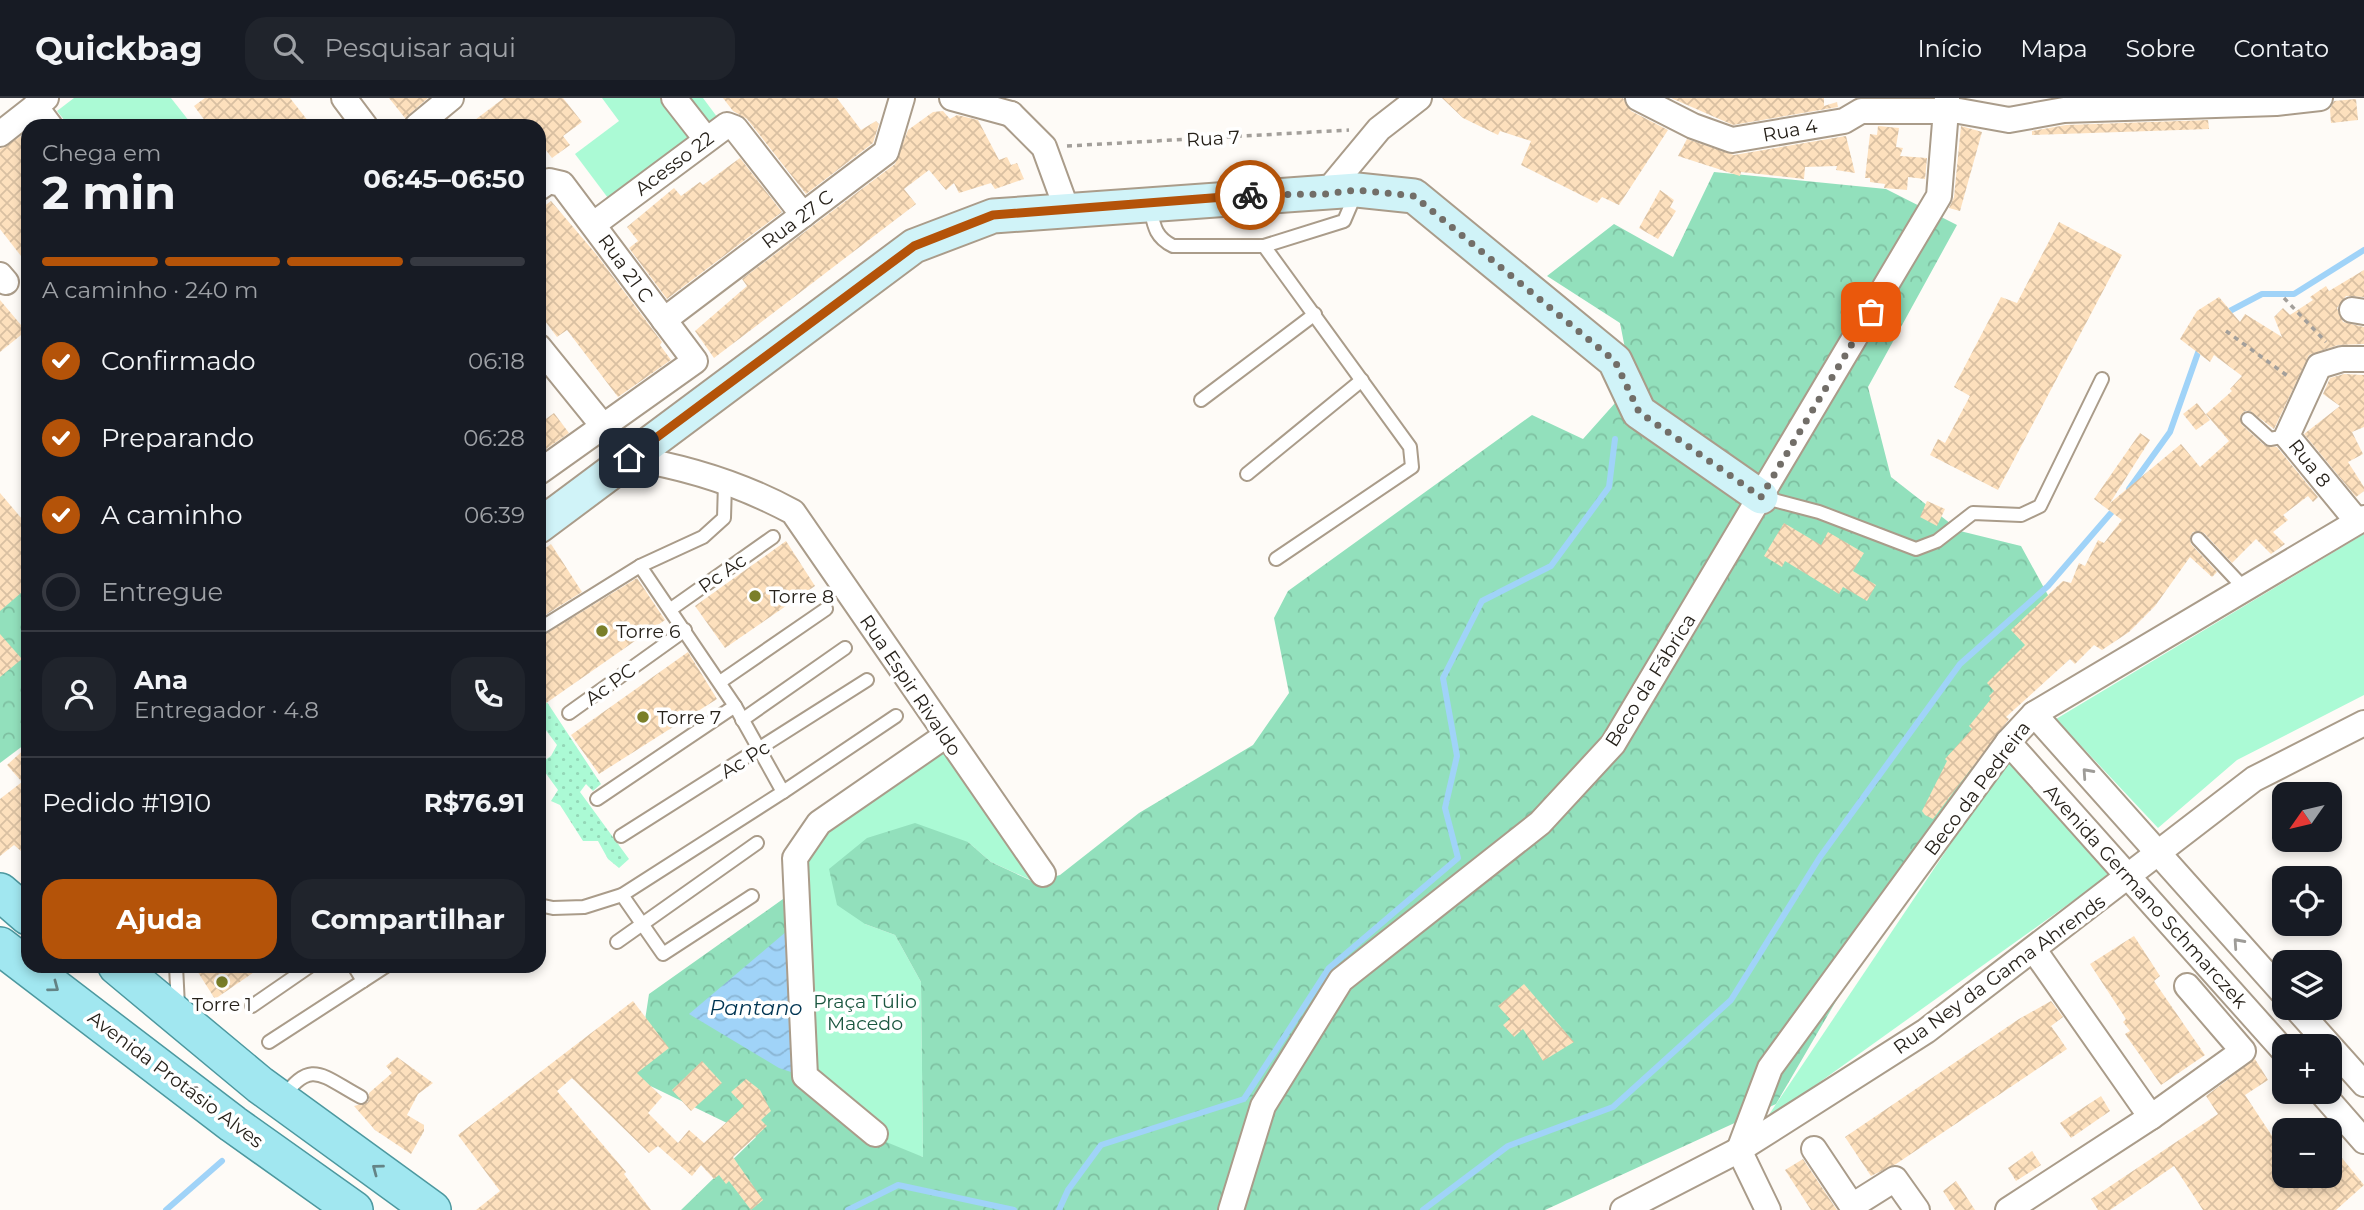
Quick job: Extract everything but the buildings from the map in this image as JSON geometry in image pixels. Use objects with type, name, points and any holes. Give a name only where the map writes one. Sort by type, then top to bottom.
[{"type":"main road","points":[[0,892],[21,910]]},
{"type":"main road","name":"Avenida Protásio Alves","points":[[0,946],[21,962]]},
{"type":"main road","name":"Avenida Protásio Alves","points":[[35,973],[233,1124],[354,1210]]},
{"type":"main road","points":[[126,973],[271,1092],[432,1210]]},
{"type":"main road","points":[[233,1124],[246,1126],[265,1117],[271,1092]]},
{"type":"main road","points":[[292,1166],[284,1139],[288,1132],[296,1128],[323,1128]]},
{"type":"street","points":[[344,98],[360,119]]},
{"type":"street","points":[[426,119],[451,98]]},
{"type":"street","points":[[674,98],[706,139]]},
{"type":"street","name":"Rua 27 C","points":[[664,320],[886,152],[902,98]]},
{"type":"street","points":[[952,98],[1016,106],[1044,147],[1067,209]]},
{"type":"street","points":[[1341,192],[1380,129],[1419,98]]},
{"type":"street","name":"Rua 4","points":[[1638,98],[1693,127],[1732,140],[1844,121],[1857,104],[1951,107]]},
{"type":"street","points":[[1951,107],[1989,98]]},
{"type":"street","points":[[1951,107],[2009,120],[2064,110],[2311,98]]},
{"type":"street","points":[[0,134],[40,102],[47,119]]},
{"type":"street","name":"Beco da Fábrica","points":[[1231,1210],[1263,1107],[1341,981],[1540,823],[1613,744],[1939,196],[1951,107]]},
{"type":"street","name":"Acesso 22","points":[[594,224],[727,125],[735,128],[803,215]]},
{"type":"street","name":"Rua 21 C","points":[[546,184],[562,184],[695,361],[603,427]]},
{"type":"street","points":[[546,521],[914,246],[993,215],[1267,194],[1341,192],[1414,196],[1615,361],[1639,412],[1761,497]]},
{"type":"street","points":[[546,356],[629,458]]},
{"type":"street","name":"Rua 8","points":[[2353,359],[2319,366],[2287,436],[2360,519]]},
{"type":"street","points":[[546,467],[603,427]]},
{"type":"street","name":"Rua Espir Rivaldo","points":[[629,458],[670,464],[762,495],[793,512],[945,736],[1043,874]]},
{"type":"street","name":"Beco da Pedreira","points":[[1739,1150],[1770,1068],[2008,742],[2034,714],[2360,519]]},
{"type":"street","name":"Avenida Germano Schmarczek","points":[[2034,714],[2272,981]]},
{"type":"street","name":"Rua Ney da Gama Ahrends","points":[[1623,1210],[1739,1150],[1926,1031],[2254,779],[2364,723]]},
{"type":"street","points":[[875,1134],[805,1076],[795,858],[819,823],[945,736]]},
{"type":"street","name":"Avenida Germano Schmarczek","points":[[2008,742],[2272,1038]]},
{"type":"street","points":[[2034,950],[2151,1117]]},
{"type":"street","points":[[2008,1210],[2151,1117],[2243,1051],[2187,986]]},
{"type":"street","points":[[2307,1020],[2364,1084]]},
{"type":"street","points":[[2332,1104],[2364,1141]]},
{"type":"street","points":[[1814,1149],[1852,1206],[1895,1179],[1917,1210]]},
{"type":"street","points":[[1739,1150],[1768,1210]]},
{"type":"lane","points":[[1149,203],[1154,229],[1161,240],[1173,246],[1264,246],[1344,221],[1341,192]]},
{"type":"lane","points":[[1264,246],[1410,447],[1412,467],[1276,559]]},
{"type":"lane","points":[[1202,400],[1315,314]]},
{"type":"lane","points":[[1761,497],[1819,512],[1916,549],[1937,541],[1973,513],[2021,515],[2040,506],[2102,379]]},
{"type":"lane","points":[[1247,474],[1362,380]]},
{"type":"lane","points":[[2248,419],[2270,439],[2287,436]]},
{"type":"lane","points":[[546,625],[640,566],[703,537],[724,518],[725,483]]},
{"type":"lane","name":"Pc Ac","points":[[671,609],[773,537]]},
{"type":"lane","points":[[2198,538],[2244,588]]},
{"type":"lane","points":[[640,566],[720,682],[783,792]]},
{"type":"lane","points":[[720,682],[826,609]]},
{"type":"lane","name":"Ac PC","points":[[569,713],[685,630]]},
{"type":"lane","name":"Ac PC","points":[[742,720],[845,648]]},
{"type":"lane","name":"Ac Pc","points":[[621,836],[867,680]]},
{"type":"lane","points":[[597,799],[735,706]]},
{"type":"lane","points":[[546,906],[584,907],[622,895],[896,716]]},
{"type":"lane","points":[[617,942],[757,843]]},
{"type":"lane","points":[[622,895],[659,951],[668,953],[752,896]]},
{"type":"lane","points":[[176,973],[179,1017]]},
{"type":"lane","points":[[252,1006],[300,973]]},
{"type":"lane","points":[[358,973],[363,981]]},
{"type":"lane","points":[[269,1042],[375,973]]},
{"type":"lane","points":[[271,1092],[305,1074],[320,1075],[361,1097]]},
{"type":"path","name":"Rua 7","points":[[1044,147],[1380,129]]},
{"type":"path","points":[[2284,298],[2353,359]]},
{"type":"path","points":[[2226,331],[2308,390]]},
{"type":"green space","points":[[74,98],[171,98],[188,119],[63,119],[57,111]]},
{"type":"green space","points":[[602,98],[703,98],[729,133],[620,214],[575,154],[619,121]]},
{"type":"green space","points":[[1714,172],[1886,189],[1957,225],[1868,387],[1891,477],[1960,531],[2021,546],[2060,617],[1776,1104],[1545,1210],[681,1210],[756,1137],[636,1079],[649,994],[783,899],[811,1076],[874,1137],[923,1157],[921,982],[895,935],[865,924],[837,905],[829,869],[867,838],[915,823],[968,842],[991,862],[1034,882],[1060,875],[1139,813],[1253,745],[1289,693],[1274,618],[1288,591],[1532,415],[1583,439],[1632,384],[1620,323],[1547,276],[1614,224],[1673,257]]},
{"type":"green space","points":[[2364,534],[2364,695],[2237,760],[2158,828],[2056,719]]},
{"type":"green space","points":[[21,579],[21,747],[0,763],[0,598]]},
{"type":"green space","points":[[546,701],[601,784],[593,791],[586,784],[580,792],[629,859],[619,868],[608,859],[598,841],[583,841],[560,805],[551,801],[558,790],[546,774],[546,759],[557,745],[546,730]]},
{"type":"green space","name":"Praça Túlio Macedo","points":[[947,745],[1035,882],[991,862],[968,842],[865,924],[895,935],[921,982],[923,1157],[876,1144],[811,1076],[805,857],[825,827]]},
{"type":"green space","points":[[2007,760],[2109,875],[1764,1122]]},
{"type":"water","name":"Pantano","points":[[787,931],[794,1073],[779,1068],[689,1014]]},
{"type":"waterway","points":[[2226,313],[2262,294],[2294,294],[2364,250]]},
{"type":"waterway","points":[[2129,489],[2170,432],[2200,347]]},
{"type":"waterway","points":[[1059,1210],[1068,1190],[1101,1145],[1244,1099],[1329,968],[1458,858],[1445,808],[1457,756],[1443,678],[1482,601],[1551,566],[1609,487],[1615,439]]},
{"type":"waterway","points":[[1423,1210],[1508,1146],[1613,1107],[1731,1000],[1820,857],[1960,664],[2048,586],[2117,506]]},
{"type":"waterway","points":[[166,1210],[222,1161]]},
{"type":"waterway","points":[[848,1210],[898,1185],[1014,1210]]},
{"type":"way so far","points":[[1250,195],[1325,194],[1357,190],[1414,196],[1615,361],[1639,412],[1761,497],[1871,312]]},
{"type":"place","name":"Torre 8","points":[[755,596]]},
{"type":"place","name":"Torre 6","points":[[602,631]]},
{"type":"place","name":"Torre 7","points":[[643,717]]},
{"type":"place","name":"Torre 1","points":[[222,982]]},
{"type":"route","points":[[629,458],[914,246],[993,215],[1250,195]]}]
